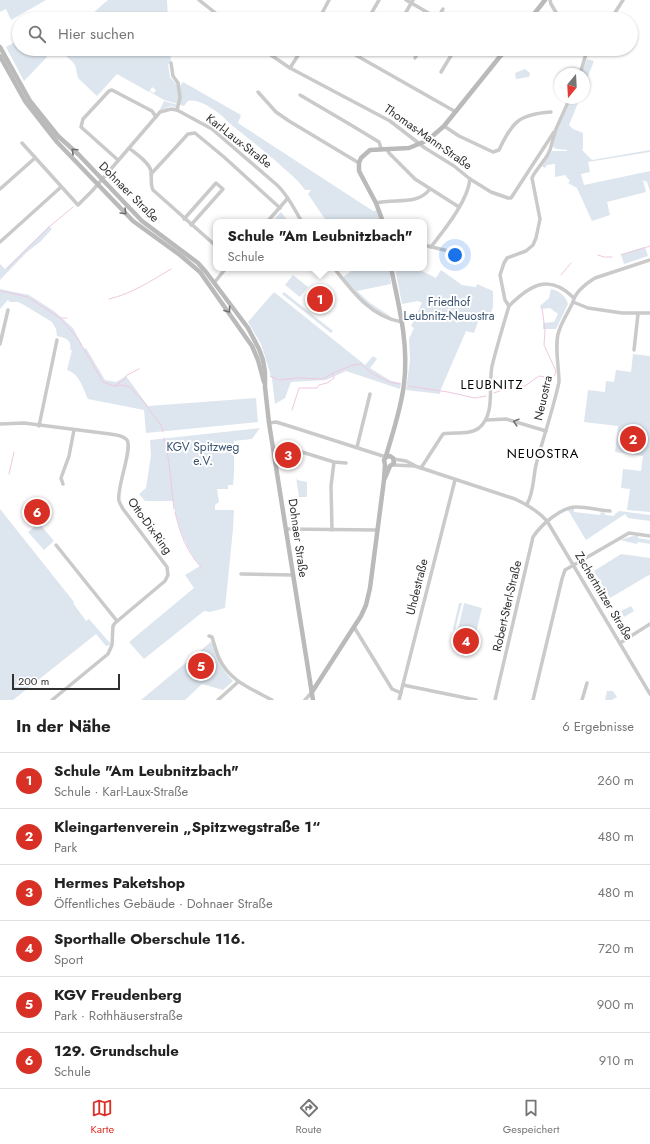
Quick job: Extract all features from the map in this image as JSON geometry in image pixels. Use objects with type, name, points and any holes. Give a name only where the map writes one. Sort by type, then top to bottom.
[{"type":"main road","points":[[536,12],[545,0]]},
{"type":"main road","name":"Dohnaer Straße","points":[[0,47],[30,101],[58,136],[142,221],[198,263],[248,328],[259,349],[265,372],[269,423],[314,700]]},
{"type":"main road","name":"Dohnaer Straße","points":[[0,56],[25,101],[57,142],[133,221],[185,258],[200,272],[252,346],[258,360],[265,387]]},
{"type":"main road","points":[[382,219],[376,202],[359,171],[359,163],[364,154],[370,150],[381,148],[409,148],[428,140],[444,126],[501,56]]},
{"type":"main road","points":[[312,692],[354,627],[368,599],[384,480],[404,383],[405,342],[392,271]]},
{"type":"street","points":[[199,0],[214,12]]},
{"type":"street","points":[[323,12],[329,0]]},
{"type":"street","points":[[372,12],[379,0]]},
{"type":"street","points":[[406,0],[412,2],[427,12]]},
{"type":"street","points":[[550,0],[556,12]]},
{"type":"street","points":[[615,12],[623,0]]},
{"type":"street","points":[[406,12],[412,2]]},
{"type":"street","name":"Thomas-Mann-Straße","points":[[272,56],[290,68],[390,121],[470,179],[491,192],[508,198],[511,198],[556,129]]},
{"type":"street","points":[[290,68],[298,56]]},
{"type":"street","points":[[360,56],[456,112]]},
{"type":"street","points":[[441,72],[450,56]]},
{"type":"street","points":[[582,68],[585,56]]},
{"type":"street","points":[[22,143],[78,205],[160,112],[172,109],[177,110],[180,98],[178,83],[173,76],[171,63]]},
{"type":"street","points":[[178,83],[183,82]]},
{"type":"street","points":[[118,160],[81,127],[83,119],[109,91],[112,90],[152,112],[156,117]]},
{"type":"street","points":[[258,92],[276,112],[359,163]]},
{"type":"street","points":[[300,96],[379,142],[381,148]]},
{"type":"street","points":[[509,306],[505,300],[501,272],[507,258],[526,251],[533,245],[536,238],[540,219],[532,178],[538,166],[549,152],[556,129],[567,104]]},
{"type":"street","name":"Karl-Laux-Straße","points":[[177,110],[212,129],[283,190],[300,219]]},
{"type":"street","points":[[444,126],[459,136],[493,152],[499,150],[513,124],[521,119],[540,113],[551,112]]},
{"type":"street","name":"Karl-Laux-Straße","points":[[151,174],[188,134],[194,133],[224,157],[280,208]]},
{"type":"street","points":[[129,148],[149,166],[153,189],[184,219],[213,243]]},
{"type":"street","points":[[388,148],[388,153],[415,179],[459,207]]},
{"type":"street","points":[[0,189],[35,158]]},
{"type":"street","points":[[431,247],[459,207],[467,193],[470,179]]},
{"type":"street","points":[[184,219],[216,184],[223,189],[191,225]]},
{"type":"street","points":[[0,242],[61,187]]},
{"type":"street","points":[[376,202],[421,198],[430,189]]},
{"type":"street","points":[[270,219],[288,198]]},
{"type":"street","points":[[427,246],[452,252]]},
{"type":"street","name":"Neuostra","points":[[527,504],[532,492],[533,477],[558,382],[558,335],[574,300],[589,282],[595,278],[650,260]]},
{"type":"street","points":[[214,283],[224,271]]},
{"type":"street","points":[[336,271],[352,292],[365,304],[387,318],[402,322]]},
{"type":"street","points":[[421,468],[443,434],[472,431],[478,428],[486,420],[492,368],[509,306],[533,286],[548,284],[559,286],[568,292],[574,300],[588,308],[622,313],[650,313]]},
{"type":"street","points":[[0,344],[8,310]]},
{"type":"street","points":[[634,350],[638,314]]},
{"type":"street","points":[[39,426],[57,340]]},
{"type":"street","points":[[357,447],[370,394]]},
{"type":"street","points":[[486,420],[506,419],[546,431]]},
{"type":"street","points":[[269,423],[276,422],[373,452],[389,461]]},
{"type":"street","name":"Otto-Dix-Ring","points":[[0,424],[11,423],[110,434],[126,439],[128,444],[128,452],[119,492],[119,500],[123,509],[167,567],[168,575],[165,581],[117,621]]},
{"type":"street","points":[[63,484],[61,478],[69,456],[74,430]]},
{"type":"street","points":[[302,452],[334,462],[346,463]]},
{"type":"street","name":"Zschertnitzer Straße","points":[[389,461],[406,461],[415,466],[527,504],[537,511],[547,521],[650,694]]},
{"type":"street","points":[[332,530],[331,486],[334,462]]},
{"type":"street","name":"Uhdestraße","points":[[399,700],[455,480]]},
{"type":"street","name":"Robert-Sterl-Straße","points":[[496,700],[533,537],[539,528],[563,510],[576,507],[610,511]]},
{"type":"street","points":[[286,529],[377,530]]},
{"type":"street","points":[[533,700],[565,570],[629,533],[650,536]]},
{"type":"street","points":[[52,700],[108,654],[112,645],[113,626],[117,621],[56,545]]},
{"type":"street","points":[[241,574],[293,575]]},
{"type":"street","points":[[620,643],[650,624]]},
{"type":"street","points":[[354,627],[392,689],[401,693]]},
{"type":"street","points":[[209,636],[212,636],[219,658],[228,673],[238,682],[272,700]]},
{"type":"street","points":[[218,700],[238,682]]},
{"type":"street","points":[[582,700],[587,683]]},
{"type":"street","points":[[403,685],[465,699],[476,700]]},
{"type":"street","points":[[305,700],[312,692]]},
{"type":"green space","points":[[0,0],[46,0],[25,12],[12,12],[11,20],[6,9],[0,12]]},
{"type":"green space","points":[[108,0],[167,0],[168,12],[94,12]]},
{"type":"green space","points":[[12,44],[12,56],[47,57],[24,81],[6,47]]},
{"type":"green space","points":[[67,56],[170,56],[171,63],[168,64],[170,77],[177,85],[179,97],[178,104],[164,100],[150,92],[154,93],[156,90],[152,87],[149,92],[117,74],[97,96],[79,79],[75,65]]},
{"type":"green space","points":[[587,59],[594,61],[590,71],[590,68],[583,68]]},
{"type":"green space","points":[[525,69],[530,73],[529,77],[516,79],[515,73]]},
{"type":"green space","points":[[183,82],[241,115],[238,123],[373,211],[377,210],[380,219],[325,219],[308,194],[311,190],[305,190],[277,162],[219,113],[197,101],[188,101],[184,106],[180,105],[180,86]]},
{"type":"green space","points":[[164,101],[178,105],[177,108],[171,106],[159,111]]},
{"type":"green space","points":[[569,104],[578,104],[569,125],[573,129],[583,133],[582,150],[592,160],[650,150],[650,152],[588,162],[590,172],[581,174],[584,185],[650,171],[650,191],[647,182],[643,180],[646,192],[607,202],[610,215],[592,221],[577,188],[568,183],[570,181],[565,175],[555,177],[555,164],[547,165],[545,168],[541,166],[552,151],[567,151],[553,147],[557,131]]},
{"type":"green space","points":[[281,212],[287,219],[275,219]]},
{"type":"green space","points":[[49,226],[52,229],[0,280],[0,264],[5,269]]},
{"type":"green space","points":[[645,247],[648,256],[624,264],[621,254]]},
{"type":"green space","name":"Friedhof Leubnitz-Neuostra","points":[[441,270],[462,285],[476,287],[477,284],[493,291],[493,307],[488,321],[479,319],[474,333],[466,331],[440,394],[406,390],[410,360],[409,339],[414,328],[411,326],[422,303],[418,301],[402,304],[396,271],[422,271],[436,278]]},
{"type":"green space","points":[[351,271],[389,271],[391,284],[357,291],[370,303],[390,316],[387,318],[365,304],[342,278]]},
{"type":"green space","points":[[293,275],[308,287],[300,297],[285,285]]},
{"type":"green space","points":[[0,289],[29,295],[54,311],[73,328],[84,349],[86,348],[105,380],[116,382],[126,376],[148,406],[256,398],[258,422],[146,433],[144,410],[88,399],[78,378],[67,370],[72,350],[70,350],[69,341],[65,338],[57,336],[56,329],[52,322],[18,302],[10,302],[8,300],[0,309]]},
{"type":"green space","points":[[551,289],[562,294],[568,304],[556,329],[543,329],[543,323],[554,322],[558,314],[550,308],[541,309],[540,306],[549,298]]},
{"type":"green space","points":[[274,292],[365,365],[373,356],[377,359],[370,368],[391,381],[401,383],[400,389],[346,371],[326,380],[291,382],[285,398],[275,404],[272,379],[261,344],[248,322]]},
{"type":"green space","points":[[284,292],[333,331],[331,333],[282,294]]},
{"type":"green space","points":[[633,354],[650,356],[650,512],[627,510],[630,489],[621,488],[623,469],[641,471],[643,456],[615,452],[618,426],[584,422],[588,390],[605,392],[606,381],[614,382],[616,370],[631,372]]},
{"type":"green space","name":"KGV Spitzweg e.V.","points":[[260,428],[252,439],[234,441],[233,485],[228,485],[228,489],[217,489],[219,502],[215,505],[215,510],[234,510],[225,608],[210,612],[204,611],[144,659],[129,642],[194,588],[185,575],[200,566],[182,535],[173,501],[145,501],[139,494],[146,488],[151,455],[150,440]]},
{"type":"green space","points":[[296,477],[297,480],[307,482],[307,497],[299,497]]},
{"type":"green space","points":[[0,509],[74,602],[73,603],[86,621],[89,619],[110,643],[110,645],[106,646],[96,634],[13,700],[0,700]]},
{"type":"green space","points":[[574,509],[574,512],[600,515],[601,512],[605,513],[605,515],[614,516],[619,511],[650,515],[650,521],[628,518],[625,514],[586,540],[568,510]]},
{"type":"green space","points":[[39,523],[54,541],[44,550],[28,532]]},
{"type":"green space","points":[[633,536],[650,540],[650,544],[638,542],[637,544],[620,540]]},
{"type":"green space","points":[[621,554],[650,558],[650,576],[649,575],[610,598],[594,571]]},
{"type":"green space","points":[[459,603],[462,603],[455,630],[453,629]]},
{"type":"green space","points":[[464,603],[482,608],[476,633],[458,629]]},
{"type":"green space","points":[[631,606],[634,611],[624,617],[621,611]]},
{"type":"green space","points":[[212,641],[215,652],[225,672],[233,681],[223,690],[202,684],[185,700],[141,700]]},
{"type":"green space","points":[[607,691],[613,691],[617,697],[612,700],[605,700]]},
{"type":"waterway","points":[[7,269],[49,227],[73,207]]},
{"type":"waterway","points":[[621,255],[650,246]]},
{"type":"waterway","points":[[598,255],[612,257]]},
{"type":"waterway","points":[[561,275],[571,263]]},
{"type":"waterway","points":[[109,299],[133,290],[171,269]]},
{"type":"waterway","points":[[0,291],[28,297],[60,318],[78,339],[103,382],[114,386],[123,385],[130,387],[157,420]]},
{"type":"waterway","points":[[494,393],[505,389],[525,386],[539,376],[552,378],[555,375],[556,371],[544,345],[545,330],[542,308]]},
{"type":"waterway","points":[[60,318],[67,318]]},
{"type":"waterway","points":[[270,376],[279,380],[299,378],[321,379],[353,365],[361,364],[373,374],[390,382],[400,384]]},
{"type":"waterway","points":[[114,386],[124,380],[127,375],[139,369]]},
{"type":"waterway","points":[[292,410],[299,388],[317,388],[319,385],[327,383],[334,378],[333,374]]},
{"type":"waterway","points":[[408,386],[475,398],[486,396]]},
{"type":"waterway","points":[[158,421],[163,432]]},
{"type":"waterway","points":[[164,438],[169,462]]},
{"type":"waterway","points":[[9,474],[14,452]]},
{"type":"waterway","points":[[169,463],[174,509]]},
{"type":"waterway","points":[[175,512],[184,541],[191,555],[201,567]]},
{"type":"place","name":"Schule \"Am Leubnitzbach\"","points":[[320,299]]},
{"type":"place","name":"Kleingartenverein „Spitzwegstraße 1“","points":[[633,439]]},
{"type":"place","name":"Hermes Paketshop","points":[[288,455]]},
{"type":"place","name":"129. Grundschule","points":[[37,512]]},
{"type":"place","name":"Sporthalle Oberschule 116.","points":[[466,641]]},
{"type":"place","name":"KGV Freudenberg","points":[[201,666]]},
{"type":"district","name":"LEUBNITZ","points":[[492,384]]},
{"type":"district","name":"NEUOSTRA","points":[[543,453]]}]
